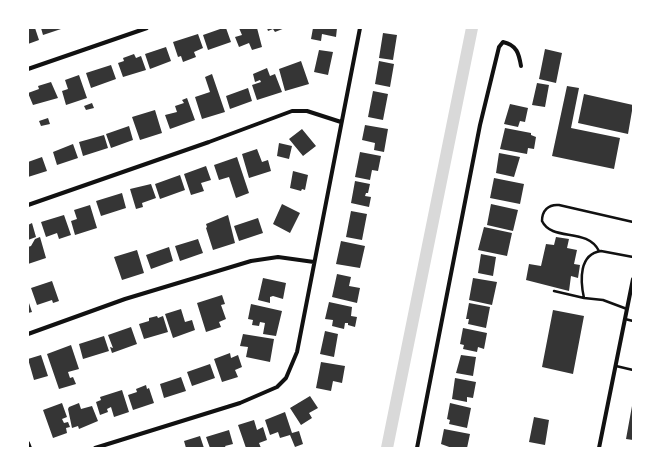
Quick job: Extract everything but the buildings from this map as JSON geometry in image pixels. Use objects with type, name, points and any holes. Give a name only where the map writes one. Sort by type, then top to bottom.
[{"type":"street","points":[[28,69],[147,28]]},
{"type":"street","points":[[95,448],[240,403],[278,385],[286,378],[297,352],[360,28]]},
{"type":"street","points":[[417,448],[480,125],[499,47],[503,42],[511,44],[519,52],[521,66]]},
{"type":"street","points":[[28,205],[210,142],[292,111],[308,111],[341,122]]},
{"type":"street","points":[[28,334],[125,299],[251,261],[278,257],[314,262]]},
{"type":"street","points":[[599,448],[633,279]]},
{"type":"street","points":[[28,443],[30,448]]},
{"type":"lane","points":[[599,251],[595,244],[589,239],[554,231],[545,227],[542,221],[544,211],[550,206],[559,205],[633,222]]},
{"type":"lane","points":[[584,298],[581,283],[584,264],[588,257],[599,251],[633,257]]},
{"type":"lane","points":[[554,291],[584,298],[603,300],[627,309]]},
{"type":"lane","points":[[625,319],[633,321]]},
{"type":"lane","points":[[615,366],[633,370]]},
{"type":"waterway","points":[[387,448],[472,28]]}]
